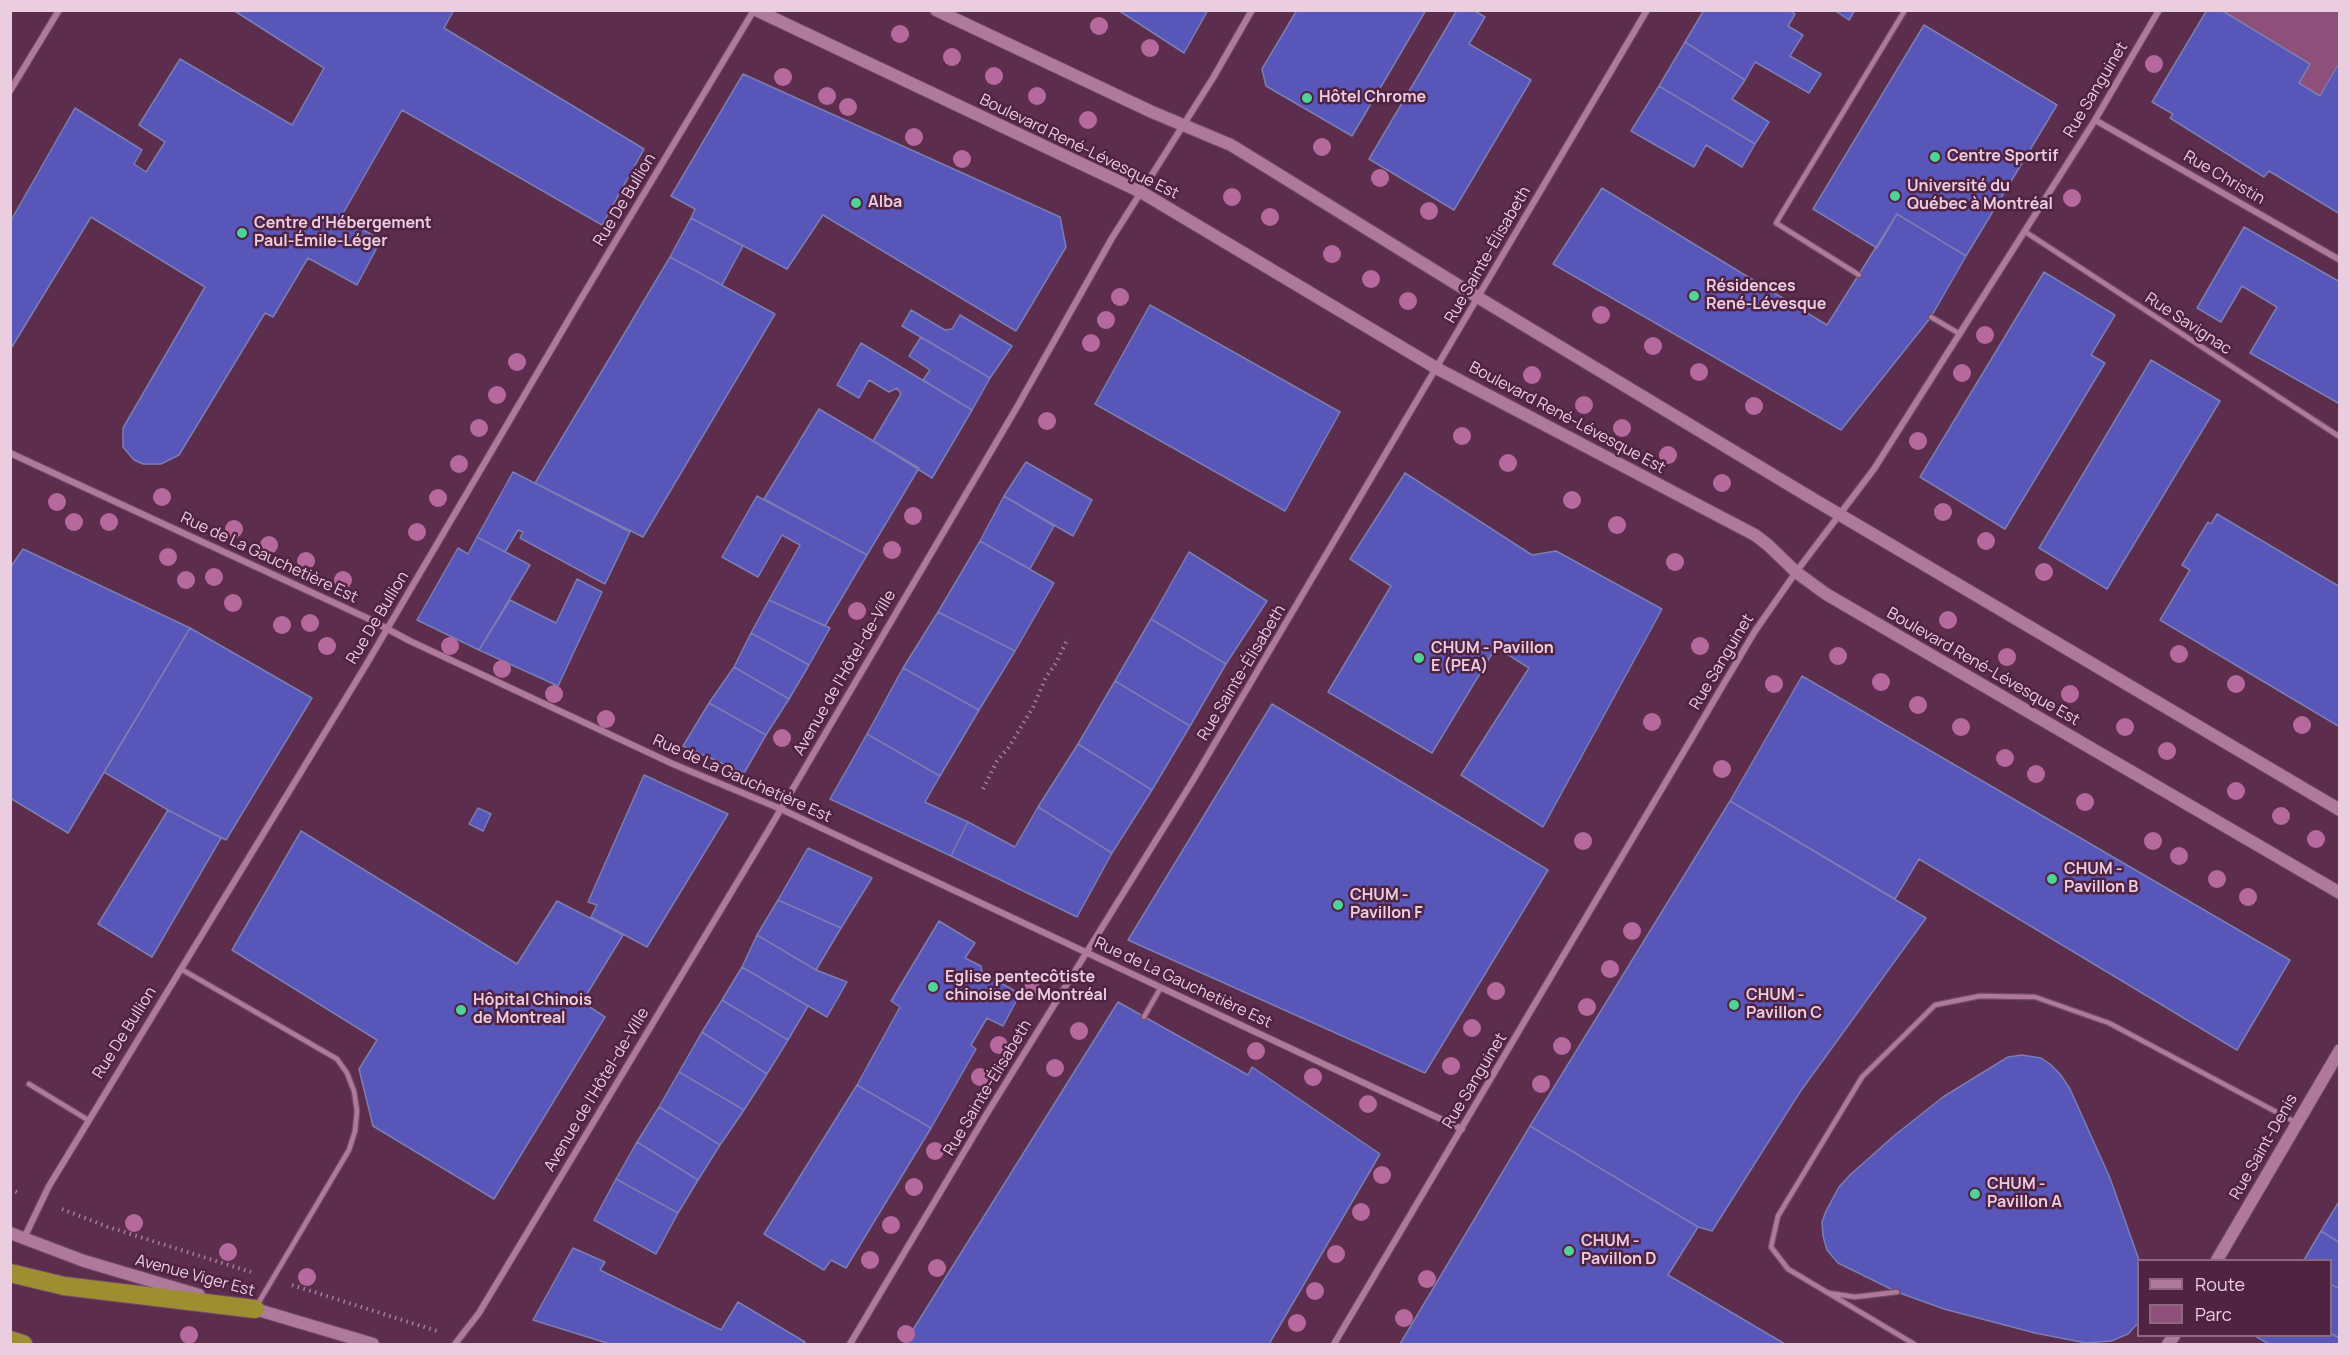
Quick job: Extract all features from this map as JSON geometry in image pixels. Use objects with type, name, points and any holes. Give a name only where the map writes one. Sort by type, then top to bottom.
[{"type":"highway","points":[[10,1274],[64,1286],[255,1309]]},
{"type":"highway","points":[[10,1340],[23,1344]]},
{"type":"main road","name":"Boulevard René-Lévesque Est","points":[[755,10],[1141,192],[1437,369],[1755,535],[1796,572],[1836,600],[2340,893]]},
{"type":"main road","points":[[936,10],[1152,112],[1232,145],[1479,298],[2340,810]]},
{"type":"main road","name":"Rue Saint-Denis","points":[[2218,1259],[2340,1050]]},
{"type":"main road","name":"Avenue Viger Est","points":[[10,1233],[84,1261],[171,1288],[255,1309],[373,1344]]},
{"type":"street","points":[[10,92],[59,10]]},
{"type":"street","name":"Rue De Bullion","points":[[23,1239],[48,1186],[387,629],[594,277],[755,10]]},
{"type":"street","name":"Avenue de l'Hôtel-de-Ville","points":[[455,1344],[479,1313],[781,809],[1141,192],[1252,10]]},
{"type":"street","name":"Rue Sainte-Élisabeth","points":[[850,1344],[987,1115],[1199,772],[1647,10]]},
{"type":"street","name":"Rue Sanguinet","points":[[1334,1344],[1755,631],[1796,572],[1874,469],[2095,120],[2159,10]]},
{"type":"street","name":"Rue Christin","points":[[2095,120],[2340,260]]},
{"type":"street","name":"Rue de La Gauchetière Est","points":[[10,453],[673,764],[781,809],[1420,1107],[1462,1129]]},
{"type":"lane","points":[[1859,275],[1776,224],[1905,10]]},
{"type":"lane","name":"Rue Savignac","points":[[2024,231],[2340,437]]},
{"type":"lane","points":[[1931,317],[1960,334]]},
{"type":"lane","points":[[181,969],[337,1059],[347,1073],[354,1091],[357,1111],[356,1131],[349,1150],[255,1309]]},
{"type":"lane","points":[[1144,1017],[1161,987]]},
{"type":"lane","points":[[1914,1344],[1788,1269],[1772,1247],[1779,1216],[1862,1077],[1935,1005],[1980,996],[2035,998],[2109,1023],[2297,1123]]},
{"type":"lane","points":[[29,1084],[88,1120]]},
{"type":"lane","points":[[1826,1292],[1855,1297],[1898,1292]]},
{"type":"path","points":[[983,789],[997,761],[1009,747],[1033,707],[1046,677],[1056,663],[1068,638]]},
{"type":"path","points":[[10,1189],[16,1192]]},
{"type":"green space","points":[[2221,11],[2339,11],[2339,61],[2320,96],[2299,83],[2310,64]]},
{"type":"building","name":"Centre d'Hébergement Paul-Émile-Léger","points":[[233,10],[454,10],[444,28],[644,149],[602,225],[402,110],[341,217],[381,240],[357,285],[308,258],[273,317],[265,313],[179,455],[161,464],[143,464],[134,460],[123,447],[123,428],[205,287],[91,217],[10,350],[10,222],[75,108],[142,150],[134,164],[146,172],[165,142],[139,125],[180,59],[292,125],[324,68]]},
{"type":"building","points":[[1118,10],[1208,10],[1184,53]]},
{"type":"building","points":[[1297,10],[1426,10],[1352,136],[1266,86],[1262,69]]},
{"type":"building","points":[[1457,10],[1473,10],[1485,17],[1469,44],[1531,80],[1454,210],[1369,159]]},
{"type":"building","points":[[1704,10],[1789,10],[1795,14],[1788,26],[1803,35],[1790,56],[1821,74],[1809,93],[1755,62],[1745,80],[1685,42]]},
{"type":"building","points":[[1834,10],[1855,10],[1849,20]]},
{"type":"building","points":[[2207,10],[2221,10],[2310,64],[2299,83],[2320,96],[2340,61],[2340,214],[2269,171],[2264,177],[2170,118],[2173,114],[2152,102]]},
{"type":"building","name":"Centre Sportif","points":[[1924,25],[2057,105],[1966,256],[1897,214],[1877,248],[1813,209]]},
{"type":"building","points":[[1685,42],[1745,80],[1732,99],[1769,122],[1755,144],[1659,86]]},
{"type":"building","name":"Alba","points":[[743,74],[1060,217],[1066,247],[1016,331],[823,215],[787,269],[691,218],[695,209],[671,196]]},
{"type":"building","points":[[1659,86],[1755,144],[1742,167],[1706,145],[1694,167],[1631,131]]},
{"type":"building","name":"Résidences René-Lévesque","points":[[1602,188],[1827,325],[1897,214],[1966,256],[1931,317],[1841,430],[1553,264]]},
{"type":"building","points":[[691,218],[743,246],[722,285],[670,257]]},
{"type":"building","points":[[2244,227],[2340,282],[2340,404],[2250,353],[2277,307],[2242,286],[2221,322],[2197,308]]},
{"type":"building","points":[[670,257],[775,314],[643,537],[535,483]]},
{"type":"building","points":[[2044,272],[2115,315],[2091,355],[2105,363],[2005,529],[1920,477]]},
{"type":"building","points":[[1150,305],[1340,412],[1285,511],[1095,404]]},
{"type":"building","points":[[911,310],[945,330],[952,329],[960,315],[1012,346],[990,378],[902,326]]},
{"type":"building","points":[[921,337],[990,378],[972,410],[923,380],[930,370],[909,356]]},
{"type":"building","points":[[861,343],[972,410],[932,478],[873,441],[901,394],[897,388],[889,392],[869,380],[859,398],[837,385]]},
{"type":"building","points":[[2151,360],[2220,401],[2107,589],[2039,548]]},
{"type":"building","points":[[819,409],[919,468],[867,555],[764,499]]},
{"type":"building","points":[[1026,462],[1092,500],[1073,536],[1004,496]]},
{"type":"building","points":[[513,472],[630,532],[605,584],[520,538],[523,532],[518,530],[505,552],[477,537]]},
{"type":"building","name":"CHUM - Pavillon E (PEA)","points":[[1405,473],[1532,555],[1556,551],[1662,609],[1543,827],[1461,775],[1529,668],[1496,647],[1432,753],[1328,692],[1391,586],[1350,559]]},
{"type":"building","points":[[757,496],[867,555],[825,626],[769,600],[800,545],[782,535],[758,577],[722,557]]},
{"type":"building","points":[[1004,496],[1054,526],[1030,569],[980,541]]},
{"type":"building","points":[[2217,514],[2340,587],[2340,727],[2160,620],[2190,570],[2182,565],[2208,522],[2211,524]]},
{"type":"building","points":[[477,537],[530,565],[479,650],[417,620],[458,548],[468,554]]},
{"type":"building","points":[[980,541],[1054,583],[1015,651],[938,612]]},
{"type":"building","points":[[23,549],[190,628],[68,833],[10,798],[10,568]]},
{"type":"building","points":[[1189,552],[1267,601],[1226,664],[1151,619]]},
{"type":"building","points":[[577,579],[602,592],[558,686],[479,650],[510,600],[556,623]]},
{"type":"building","points":[[769,600],[830,628],[809,665],[751,633]]},
{"type":"building","points":[[938,612],[1015,651],[979,710],[903,668]]},
{"type":"building","points":[[1151,619],[1226,664],[1190,726],[1115,681]]},
{"type":"building","points":[[190,628],[312,698],[226,840],[168,810],[104,772]]},
{"type":"building","points":[[751,633],[809,665],[789,699],[734,667]]},
{"type":"building","points":[[734,667],[789,699],[766,735],[709,703]]},
{"type":"building","points":[[903,668],[979,710],[940,776],[867,734]]},
{"type":"building","name":"CHUM - Pavillon B","points":[[1802,676],[2290,960],[2237,1050],[1919,859],[1895,899],[1730,801]]},
{"type":"building","points":[[1115,681],[1190,726],[1152,790],[1078,744]]},
{"type":"building","points":[[709,703],[766,735],[744,773],[683,746]]},
{"type":"building","name":"CHUM - Pavillon F","points":[[1272,704],[1548,870],[1425,1073],[1128,940]]},
{"type":"building","points":[[867,734],[940,776],[925,802],[968,822],[951,856],[830,799]]},
{"type":"building","points":[[1078,744],[1152,790],[1112,853],[1038,807]]},
{"type":"building","points":[[644,775],[728,814],[647,947],[591,917],[597,905],[588,902]]},
{"type":"building","name":"CHUM - Pavillon C","points":[[1730,801],[1926,918],[1800,1092],[1712,1231],[1698,1227],[1530,1126]]},
{"type":"building","points":[[1038,807],[1112,853],[1077,917],[951,856],[968,822],[1015,847]]},
{"type":"building","points":[[478,808],[491,814],[483,831],[469,824]]},
{"type":"building","points":[[168,810],[221,838],[152,957],[98,924]]},
{"type":"building","name":"Hôpital Chinois de Montreal","points":[[301,831],[517,964],[557,901],[623,935],[582,1002],[605,1017],[494,1199],[373,1126],[359,1069],[377,1040],[232,950]]},
{"type":"building","points":[[808,848],[872,878],[841,928],[778,900]]},
{"type":"building","points":[[778,900],[841,928],[816,970],[757,935]]},
{"type":"building","points":[[939,921],[975,943],[965,958],[981,966],[982,972],[1020,994],[1003,1026],[987,1018],[971,1045],[976,1049],[931,1128],[857,1085],[900,1007],[891,1001]]},
{"type":"building","points":[[757,935],[816,970],[847,982],[827,1017],[742,967]]},
{"type":"building","points":[[742,967],[808,1006],[788,1040],[722,1000]]},
{"type":"building","points":[[722,1000],[788,1040],[767,1074],[702,1032]]},
{"type":"building","points":[[1118,1002],[1248,1075],[1252,1067],[1380,1154],[1269,1344],[904,1344]]},
{"type":"building","points":[[702,1032],[767,1074],[744,1110],[679,1072]]},
{"type":"building","name":"CHUM - Pavillon A","points":[[2022,1055],[2041,1058],[2060,1074],[2070,1089],[2110,1178],[2139,1259],[2137,1324],[2128,1334],[2111,1341],[2086,1343],[2035,1333],[1944,1309],[1897,1292],[1838,1263],[1827,1250],[1822,1222],[1839,1187],[1851,1174],[1943,1097],[2008,1057]]},
{"type":"building","points":[[679,1072],[744,1110],[720,1145],[659,1107]]},
{"type":"building","points":[[857,1085],[931,1128],[846,1268],[831,1260],[824,1270],[764,1234]]},
{"type":"building","points":[[659,1107],[720,1145],[698,1180],[637,1142]]},
{"type":"building","name":"CHUM - Pavillon D","points":[[1530,1126],[1698,1227],[1668,1275],[1785,1344],[1400,1344]]},
{"type":"building","points":[[637,1142],[698,1180],[678,1213],[616,1179]]},
{"type":"building","points":[[616,1179],[678,1213],[656,1254],[594,1220]]},
{"type":"building","points":[[2340,1200],[2340,1243],[2321,1231]]},
{"type":"building","points":[[2321,1231],[2340,1243],[2340,1289],[2332,1285],[2332,1259],[2305,1259]]},
{"type":"building","points":[[573,1248],[605,1262],[600,1270],[721,1330],[738,1302],[805,1342],[803,1344],[610,1344],[533,1320]]},
{"type":"building","points":[[2332,1285],[2340,1289],[2339,1338],[2332,1334]]},
{"type":"building","points":[[2332,1334],[2340,1338],[2340,1344],[2269,1344],[2257,1337],[2332,1337]]},
{"type":"place","name":"Hôtel Chrome","points":[[1307,98]]},
{"type":"place","name":"Centre Sportif","points":[[1935,157]]},
{"type":"place","name":"Université du Québec à Montréal","points":[[1895,196]]},
{"type":"place","name":"Alba","points":[[856,203]]},
{"type":"place","name":"Centre d'Hébergement Paul-Émile-Léger","points":[[242,233]]},
{"type":"place","name":"Résidences René-Lévesque","points":[[1694,296]]},
{"type":"place","name":"CHUM - Pavillon E (PEA)","points":[[1419,658]]},
{"type":"place","name":"CHUM - Pavillon B","points":[[2052,879]]},
{"type":"place","name":"CHUM - Pavillon F","points":[[1338,905]]},
{"type":"place","name":"Eglise pentecôtiste chinoise de Montréal","points":[[933,987]]},
{"type":"place","name":"CHUM - Pavillon C","points":[[1734,1005]]},
{"type":"place","name":"Hôpital Chinois de Montreal","points":[[461,1010]]},
{"type":"place","name":"CHUM - Pavillon A","points":[[1975,1194]]},
{"type":"place","name":"CHUM - Pavillon D","points":[[1569,1251]]}]
